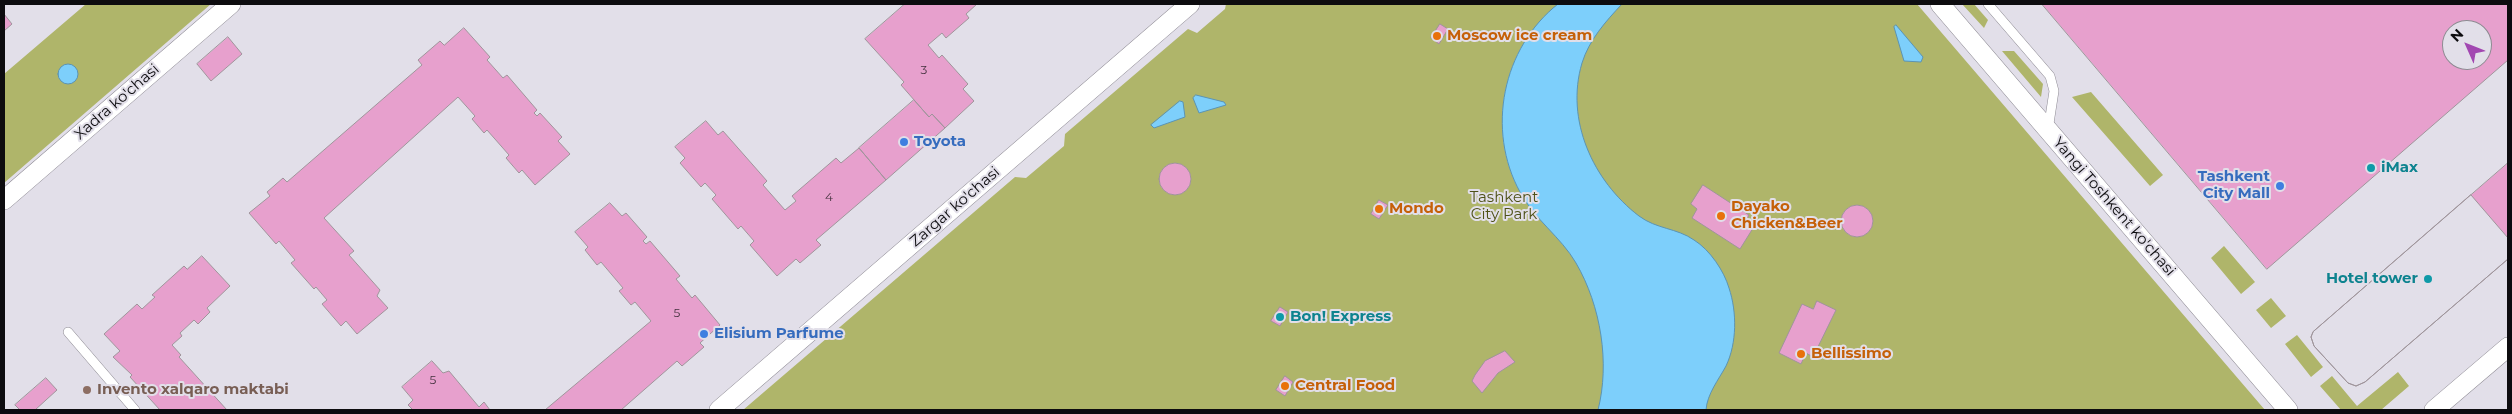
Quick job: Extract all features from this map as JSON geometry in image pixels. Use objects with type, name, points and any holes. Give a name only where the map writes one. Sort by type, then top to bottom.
[{"type":"street","name":"Xadra ko'chasi","points":[[4,200],[231,4]]},
{"type":"street","name":"Zargar ko'chasi","points":[[719,410],[1190,4]]},
{"type":"street","name":"Yangi Toshkent ko'chasi","points":[[1940,4],[2288,410]]},
{"type":"street","points":[[2434,410],[2508,347]]},
{"type":"lane","points":[[1988,4],[2050,76],[2054,91],[2048,130]]},
{"type":"lane","points":[[68,332],[135,410]]},
{"type":"green space","points":[[86,4],[211,4],[4,183],[4,74]]},
{"type":"green space","name":"Tashkent City Park","points":[[1226,4],[1917,4],[2265,410],[743,410],[1015,177],[1026,178],[1064,146],[1065,134],[1188,29],[1197,33],[1225,9]]},
{"type":"green space","points":[[1962,4],[1974,4],[1988,20],[1984,28]]},
{"type":"green space","points":[[2002,51],[2014,51],[2043,84],[2041,97]]},
{"type":"green space","points":[[2091,92],[2163,175],[2150,186],[2072,97]]},
{"type":"green space","points":[[2224,246],[2255,282],[2241,294],[2211,258]]},
{"type":"green space","points":[[2271,298],[2286,316],[2271,328],[2256,310]]},
{"type":"green space","points":[[2297,335],[2323,367],[2311,377],[2285,344]]},
{"type":"green space","points":[[2398,372],[2409,386],[2381,410],[2341,410],[2320,386],[2332,376],[2357,406]]},
{"type":"water","points":[[1558,4],[1622,4],[1604,24],[1589,46],[1582,63],[1577,106],[1580,127],[1587,148],[1596,167],[1608,185],[1623,202],[1646,220],[1681,233],[1700,244],[1716,261],[1727,281],[1732,297],[1735,327],[1734,338],[1730,357],[1711,392],[1706,410],[1598,410],[1602,392],[1603,354],[1601,335],[1592,298],[1585,280],[1570,254],[1533,211],[1520,192],[1510,168],[1504,143],[1502,117],[1505,91],[1512,66],[1524,43],[1539,22]]},
{"type":"water","points":[[1896,25],[1923,57],[1921,62],[1904,61],[1894,27]]},
{"type":"water","points":[[64,64],[72,64],[78,70],[78,78],[72,84],[64,84],[58,78],[58,70]]},
{"type":"water","points":[[1196,95],[1224,102],[1226,105],[1199,113],[1193,98]]},
{"type":"water","points":[[1180,101],[1183,102],[1185,117],[1154,128],[1151,125]]},
{"type":"building","points":[[905,4],[977,4],[966,14],[969,18],[946,38],[942,33],[928,45],[939,58],[942,55],[968,84],[963,89],[974,101],[945,128],[932,114],[929,117],[901,85],[904,82],[865,39]]},
{"type":"building","name":"Tashkent City Mall","points":[[2042,4],[2508,4],[2508,60],[2267,269]]},
{"type":"building","points":[[4,14],[12,24],[4,31]]},
{"type":"building","points":[[1440,24],[1448,29],[1439,44],[1431,38]]},
{"type":"building","points":[[464,28],[490,57],[487,60],[503,78],[507,75],[537,110],[534,113],[537,116],[540,113],[562,137],[558,141],[570,154],[535,185],[522,170],[519,173],[506,158],[509,155],[487,130],[484,133],[472,119],[475,116],[458,97],[324,218],[354,251],[349,255],[380,290],[377,296],[388,308],[357,334],[346,321],[341,326],[322,304],[327,300],[316,287],[314,289],[291,263],[295,260],[279,241],[276,244],[249,213],[270,196],[267,192],[283,178],[287,182],[422,65],[418,60],[440,41],[444,45]]},
{"type":"building","points":[[228,37],[242,54],[211,81],[197,64]]},
{"type":"building","points":[[914,100],[929,117],[932,114],[945,128],[886,180],[859,148]]},
{"type":"building","points":[[706,121],[718,135],[723,131],[767,181],[763,185],[785,210],[796,201],[792,196],[836,158],[841,163],[859,148],[886,180],[816,240],[821,245],[800,263],[796,259],[777,276],[750,245],[754,241],[741,226],[738,229],[712,199],[716,195],[705,183],[701,187],[680,163],[685,158],[675,147]]},
{"type":"building","points":[[1175,163],[1181,164],[1186,168],[1190,173],[1190,185],[1186,190],[1181,194],[1175,195],[1169,194],[1164,190],[1160,185],[1159,179],[1160,173],[1164,168],[1169,164]]},
{"type":"building","name":"Hotel tower","points":[[2508,163],[2508,259],[2365,382],[2356,386],[2348,383],[2314,346],[2311,337],[2313,332]]},
{"type":"building","name":"Dayako Chicken&Beer","points":[[1703,185],[1749,215],[1747,219],[1755,225],[1740,249],[1692,218],[1697,209],[1691,204]]},
{"type":"building","name":"Hotel tower","points":[[2471,195],[2508,238],[2508,259],[2365,382],[2356,386],[2348,383],[2314,346],[2311,337],[2313,332]]},
{"type":"building","name":"Mondo","points":[[1379,200],[1388,205],[1379,219],[1371,214]]},
{"type":"building","points":[[610,203],[622,216],[626,213],[647,237],[643,241],[646,244],[650,241],[680,276],[676,279],[692,298],[695,295],[720,325],[700,343],[704,347],[682,366],[677,361],[621,410],[545,410],[651,321],[635,302],[631,305],[619,291],[623,288],[601,262],[597,265],[585,250],[588,247],[575,232]]},
{"type":"building","points":[[1857,205],[1863,206],[1868,210],[1872,215],[1872,227],[1868,232],[1863,236],[1857,237],[1851,236],[1846,232],[1842,227],[1841,221],[1842,215],[1846,210],[1851,206]]},
{"type":"building","points":[[202,256],[230,286],[207,308],[210,312],[198,324],[194,320],[180,333],[182,336],[172,345],[181,355],[179,357],[227,410],[160,410],[130,377],[132,375],[113,357],[120,351],[104,334],[137,304],[142,309],[155,297],[152,295],[184,266],[187,269]]},
{"type":"building","points":[[1817,301],[1836,310],[1813,357],[1806,353],[1801,364],[1779,353],[1802,304],[1813,309]]},
{"type":"building","name":"Bon! Express","points":[[1280,307],[1288,312],[1280,326],[1271,321]]},
{"type":"building","points":[[1505,351],[1515,362],[1498,373],[1482,393],[1472,381],[1475,375],[1485,361]]},
{"type":"building","points":[[432,361],[443,373],[449,371],[479,407],[484,402],[490,410],[413,410],[408,405],[413,400],[402,387]]},
{"type":"building","name":"Central Food","points":[[1285,376],[1293,382],[1285,396],[1276,390]]},
{"type":"building","points":[[46,378],[57,390],[35,410],[20,410],[15,405]]},
{"type":"place","name":"Moscow ice cream","points":[[1437,36]]},
{"type":"place","name":"Toyota","points":[[904,142]]},
{"type":"place","name":"iMax","points":[[2371,168]]},
{"type":"place","name":"Tashkent City Mall","points":[[2280,186]]},
{"type":"place","name":"Mondo","points":[[1379,209]]},
{"type":"place","name":"Dayako Chicken&Beer","points":[[1721,216]]},
{"type":"place","name":"Hotel tower","points":[[2428,279]]},
{"type":"place","name":"Bon! Express","points":[[1280,317]]},
{"type":"place","name":"Elisium Parfume","points":[[704,334]]},
{"type":"place","name":"Bellissimo","points":[[1801,354]]},
{"type":"place","name":"Central Food","points":[[1285,386]]},
{"type":"place","name":"Invento xalqaro maktabi","points":[[87,390]]}]
